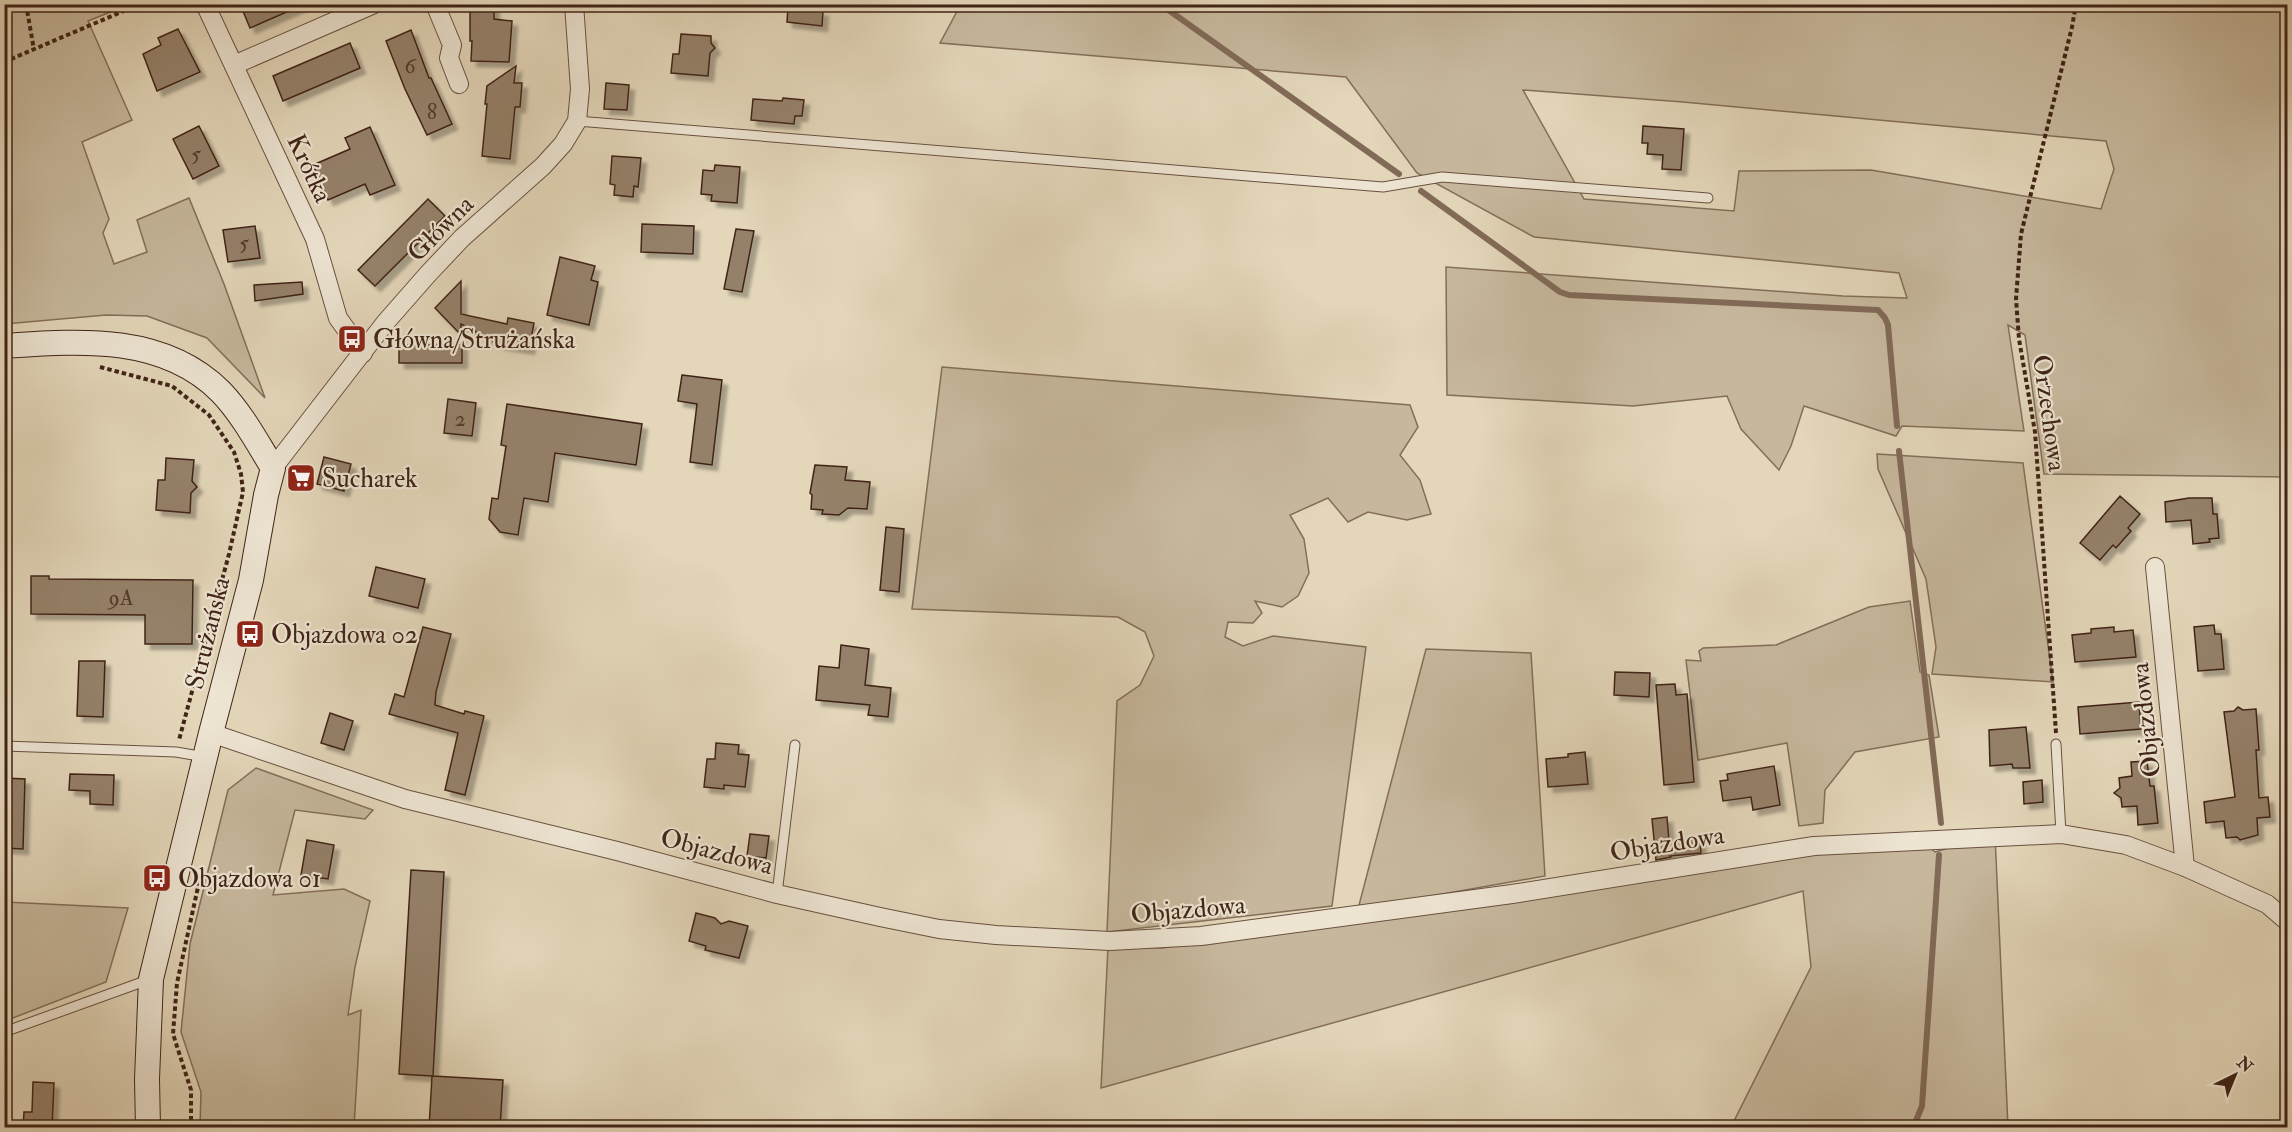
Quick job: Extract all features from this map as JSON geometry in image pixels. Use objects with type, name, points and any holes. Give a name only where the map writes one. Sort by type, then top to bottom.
[{"type":"main road","points":[[4,346],[95,342],[132,346],[182,364],[220,391],[235,408],[273,468]]},
{"type":"main road","name":"Strużańska","points":[[148,1128],[147,1079],[151,979],[251,580],[273,468]]},
{"type":"street","name":"Krótka","points":[[205,4],[315,239],[338,318],[363,353]]},
{"type":"street","points":[[234,65],[374,4]]},
{"type":"street","points":[[435,4],[452,45],[449,58],[459,84]]},
{"type":"street","points":[[574,4],[580,89],[578,121]]},
{"type":"street","name":"Główna","points":[[273,468],[391,316],[455,246],[543,166],[578,121]]},
{"type":"street","name":"Objazdowa","points":[[2155,567],[2185,867]]},
{"type":"street","name":"Objazdowa","points":[[211,733],[405,799],[777,894],[939,929],[996,935],[1110,941],[1224,933],[1512,894],[1814,846],[2061,834],[2126,846],[2185,867],[2267,904],[2288,922]]},
{"type":"lane","points":[[578,121],[1383,187],[1442,177],[1708,198]]},
{"type":"lane","points":[[2056,744],[2061,834]]},
{"type":"lane","points":[[777,894],[795,745]]},
{"type":"lane","points":[[4,746],[176,752],[205,757]]},
{"type":"lane","points":[[4,1032],[151,979]]},
{"type":"path","points":[[26,4],[34,50]]},
{"type":"path","points":[[4,62],[140,4]]},
{"type":"path","name":"Orzechowa","points":[[2056,744],[2035,432],[2019,339],[2016,300],[2022,234],[2073,27],[2076,4]]},
{"type":"path","points":[[97,366],[172,387],[209,415],[234,452],[241,474],[243,492],[176,752]]},
{"type":"path","points":[[191,1128],[191,1090],[173,1034],[177,983],[200,878]]},
{"type":"shaded area","points":[[5,4],[128,5],[88,21],[132,120],[82,142],[109,219],[103,233],[114,264],[147,252],[137,220],[189,198],[224,284],[265,398],[207,338],[147,316],[106,315],[5,324]]},
{"type":"shaded area","points":[[961,4],[2287,5],[2287,477],[2044,474],[2025,335],[2008,325],[2024,431],[1902,426],[1896,436],[1804,406],[1791,446],[1779,470],[1741,429],[1727,396],[1633,406],[1447,395],[1446,267],[1843,296],[1907,298],[1899,273],[1534,237],[1417,173],[1346,77],[940,43]],"holes":[[[1523,90],[1683,102],[2106,141],[2114,169],[2101,209],[1871,170],[1739,171],[1734,211],[1584,199]]]},
{"type":"shaded area","points":[[942,367],[1410,405],[1418,427],[1400,455],[1420,480],[1431,514],[1407,520],[1368,512],[1348,522],[1328,498],[1290,515],[1304,539],[1309,573],[1298,596],[1282,607],[1255,601],[1262,613],[1253,623],[1228,622],[1225,637],[1243,646],[1273,636],[1366,647],[1332,906],[1107,932],[1117,701],[1140,685],[1154,656],[1145,632],[1118,617],[912,609]]},
{"type":"shaded area","points":[[1877,454],[2023,463],[2053,682],[1932,674],[1936,647],[1926,579],[1878,469]]},
{"type":"shaded area","points":[[1910,601],[1920,672],[1929,675],[1939,737],[1855,752],[1825,790],[1823,823],[1799,826],[1787,743],[1698,760],[1686,660],[1701,661],[1699,651],[1703,648],[1776,645],[1869,607]]},
{"type":"shaded area","points":[[1426,649],[1531,653],[1545,876],[1358,909]]},
{"type":"shaded area","points":[[256,768],[373,810],[365,819],[295,810],[273,895],[344,889],[370,901],[355,967],[348,1015],[361,1010],[354,1127],[200,1127],[201,1092],[181,1032],[190,944],[228,790]]},
{"type":"shaded area","points":[[1995,835],[2008,1127],[1731,1127],[1811,967],[1803,891],[1101,1088],[1108,947],[1162,948],[1663,879],[1797,856],[1928,846],[1935,852]]},
{"type":"shaded area","points":[[5,902],[128,908],[106,982],[5,1021]]},
{"type":"building","points":[[240,4],[305,4],[250,28]]},
{"type":"building","points":[[470,4],[494,4],[494,19],[512,21],[509,62],[471,61]]},
{"type":"building","points":[[788,7],[823,11],[822,26],[787,22]]},
{"type":"building","points":[[178,29],[200,72],[157,91],[143,54],[161,45],[158,38]]},
{"type":"building","points":[[411,30],[429,78],[452,124],[427,135],[386,41]]},
{"type":"building","points":[[681,34],[711,36],[711,43],[715,48],[710,53],[708,76],[671,73],[673,54],[679,54]]},
{"type":"building","points":[[350,43],[360,68],[283,101],[273,76]]},
{"type":"building","points":[[516,66],[514,83],[522,83],[520,107],[515,107],[510,159],[482,156],[487,86]]},
{"type":"building","points":[[606,83],[629,85],[627,110],[604,109]]},
{"type":"building","points":[[783,98],[804,100],[802,116],[795,116],[794,124],[751,120],[753,99],[782,101]]},
{"type":"building","points":[[199,126],[219,166],[193,179],[173,139]]},
{"type":"building","points":[[1643,126],[1684,129],[1681,170],[1662,169],[1663,155],[1647,154],[1648,143],[1642,143]]},
{"type":"building","points":[[370,127],[395,185],[370,195],[365,184],[328,200],[313,165],[350,149],[345,138]]},
{"type":"building","points":[[612,156],[641,158],[638,187],[634,186],[633,197],[614,195],[615,185],[610,184]]},
{"type":"building","points":[[715,165],[740,167],[737,203],[711,201],[712,195],[701,194],[703,170],[714,171]]},
{"type":"building","points":[[428,199],[445,216],[375,286],[358,270]]},
{"type":"building","points":[[642,224],[694,226],[693,254],[641,252]]},
{"type":"building","points":[[255,226],[260,258],[228,262],[223,230]]},
{"type":"building","points":[[736,229],[754,231],[742,292],[724,289]]},
{"type":"building","points":[[560,257],[595,266],[591,280],[598,282],[589,325],[547,315]]},
{"type":"building","points":[[461,281],[461,314],[507,324],[508,318],[534,323],[529,349],[499,344],[461,324],[461,335],[435,308]]},
{"type":"building","points":[[302,282],[303,294],[255,301],[254,285]]},
{"type":"building","points":[[462,344],[462,363],[399,363],[399,345]]},
{"type":"building","points":[[682,375],[722,380],[712,465],[690,462],[697,404],[678,401]]},
{"type":"building","points":[[448,399],[476,403],[472,436],[444,433]]},
{"type":"building","points":[[507,404],[642,424],[636,465],[555,453],[548,502],[524,498],[518,535],[500,532],[489,519],[492,498],[498,499],[506,446],[501,445]]},
{"type":"building","points":[[324,457],[351,464],[344,491],[317,484]]},
{"type":"building","points":[[166,458],[194,460],[192,481],[197,487],[191,493],[190,513],[156,510],[158,480],[165,480]]},
{"type":"building","points":[[815,465],[847,467],[845,480],[870,482],[867,509],[848,508],[839,515],[822,514],[823,510],[811,509],[812,495],[810,493]]},
{"type":"building","points":[[2120,496],[2140,514],[2128,528],[2131,531],[2116,548],[2113,545],[2100,560],[2080,543]]},
{"type":"building","points":[[2189,498],[2212,498],[2213,514],[2217,514],[2219,538],[2209,539],[2210,542],[2193,544],[2191,520],[2166,522],[2165,502]]},
{"type":"building","points":[[886,527],[904,529],[899,592],[880,590]]},
{"type":"building","points":[[376,567],[425,579],[418,608],[369,596]]},
{"type":"building","points":[[31,576],[49,576],[49,579],[193,580],[192,644],[145,644],[145,615],[31,614]]},
{"type":"building","points":[[2214,625],[2215,634],[2221,634],[2224,669],[2198,671],[2194,627]]},
{"type":"building","points":[[423,627],[451,634],[436,692],[435,705],[464,714],[465,711],[484,716],[465,795],[445,790],[458,733],[389,714],[395,694],[404,697]]},
{"type":"building","points":[[2114,627],[2114,632],[2133,630],[2136,657],[2075,662],[2072,635],[2091,633],[2091,629]]},
{"type":"building","points":[[841,645],[869,649],[865,685],[891,688],[888,717],[868,715],[870,705],[816,700],[819,666],[839,668]]},
{"type":"building","points":[[79,661],[105,661],[103,717],[77,716]]},
{"type":"building","points":[[1615,672],[1650,673],[1649,697],[1614,695]]},
{"type":"building","points":[[1675,684],[1676,695],[1687,694],[1694,782],[1664,785],[1656,685]]},
{"type":"building","points":[[2139,702],[2141,729],[2080,734],[2078,707]]},
{"type":"building","points":[[2238,707],[2243,710],[2256,709],[2259,798],[2268,797],[2270,817],[2257,818],[2258,835],[2240,840],[2237,837],[2226,838],[2224,821],[2206,823],[2204,802],[2235,797],[2224,712],[2234,711]]},
{"type":"building","points":[[330,713],[353,721],[344,750],[321,743]]},
{"type":"building","points":[[2026,727],[2030,768],[2013,768],[2012,764],[1990,766],[1989,730]]},
{"type":"building","points":[[716,743],[739,745],[738,754],[749,755],[745,787],[724,785],[724,789],[704,787],[707,759],[715,759]]},
{"type":"building","points":[[1585,752],[1588,784],[1548,787],[1546,759],[1568,757],[1568,754]]},
{"type":"building","points":[[2147,761],[2150,786],[2154,786],[2158,823],[2138,825],[2137,806],[2122,807],[2121,798],[2114,793],[2120,788],[2119,778],[2132,776],[2131,762]]},
{"type":"building","points":[[1774,766],[1780,805],[1753,810],[1751,797],[1723,801],[1720,781],[1728,780],[1727,774]]},
{"type":"building","points":[[70,774],[114,775],[113,805],[90,804],[90,791],[69,790]]},
{"type":"building","points":[[4,778],[25,779],[23,849],[4,848]]},
{"type":"building","points":[[2042,780],[2043,802],[2024,804],[2023,782]]},
{"type":"building","points":[[1667,817],[1669,841],[1700,839],[1701,853],[1670,856],[1656,860],[1652,819]]},
{"type":"building","points":[[750,834],[769,836],[766,858],[747,856]]},
{"type":"building","points":[[307,840],[334,845],[328,879],[301,875]]},
{"type":"building","points":[[411,870],[444,872],[433,1076],[503,1080],[500,1128],[429,1128],[432,1076],[399,1074]]},
{"type":"building","points":[[696,913],[715,918],[721,924],[729,921],[748,926],[739,958],[705,950],[706,946],[689,941]]},
{"type":"building","points":[[33,1082],[54,1083],[52,1128],[23,1128],[24,1112],[32,1112]]},
{"type":"waterway","points":[[1160,4],[1399,174]]},
{"type":"waterway","points":[[1421,191],[1560,292],[1569,295],[1878,310],[1888,325],[1897,426]]},
{"type":"waterway","points":[[1899,451],[1941,823]]},
{"type":"waterway","points":[[1913,1128],[1922,1106],[1939,855]]},
{"type":"place","name":"Główna/Strużańska","points":[[352,339]]},
{"type":"place","name":"Sucharek","points":[[301,478]]},
{"type":"place","name":"Objazdowa 02","points":[[250,634]]},
{"type":"place","name":"Objazdowa 01","points":[[157,878]]}]
